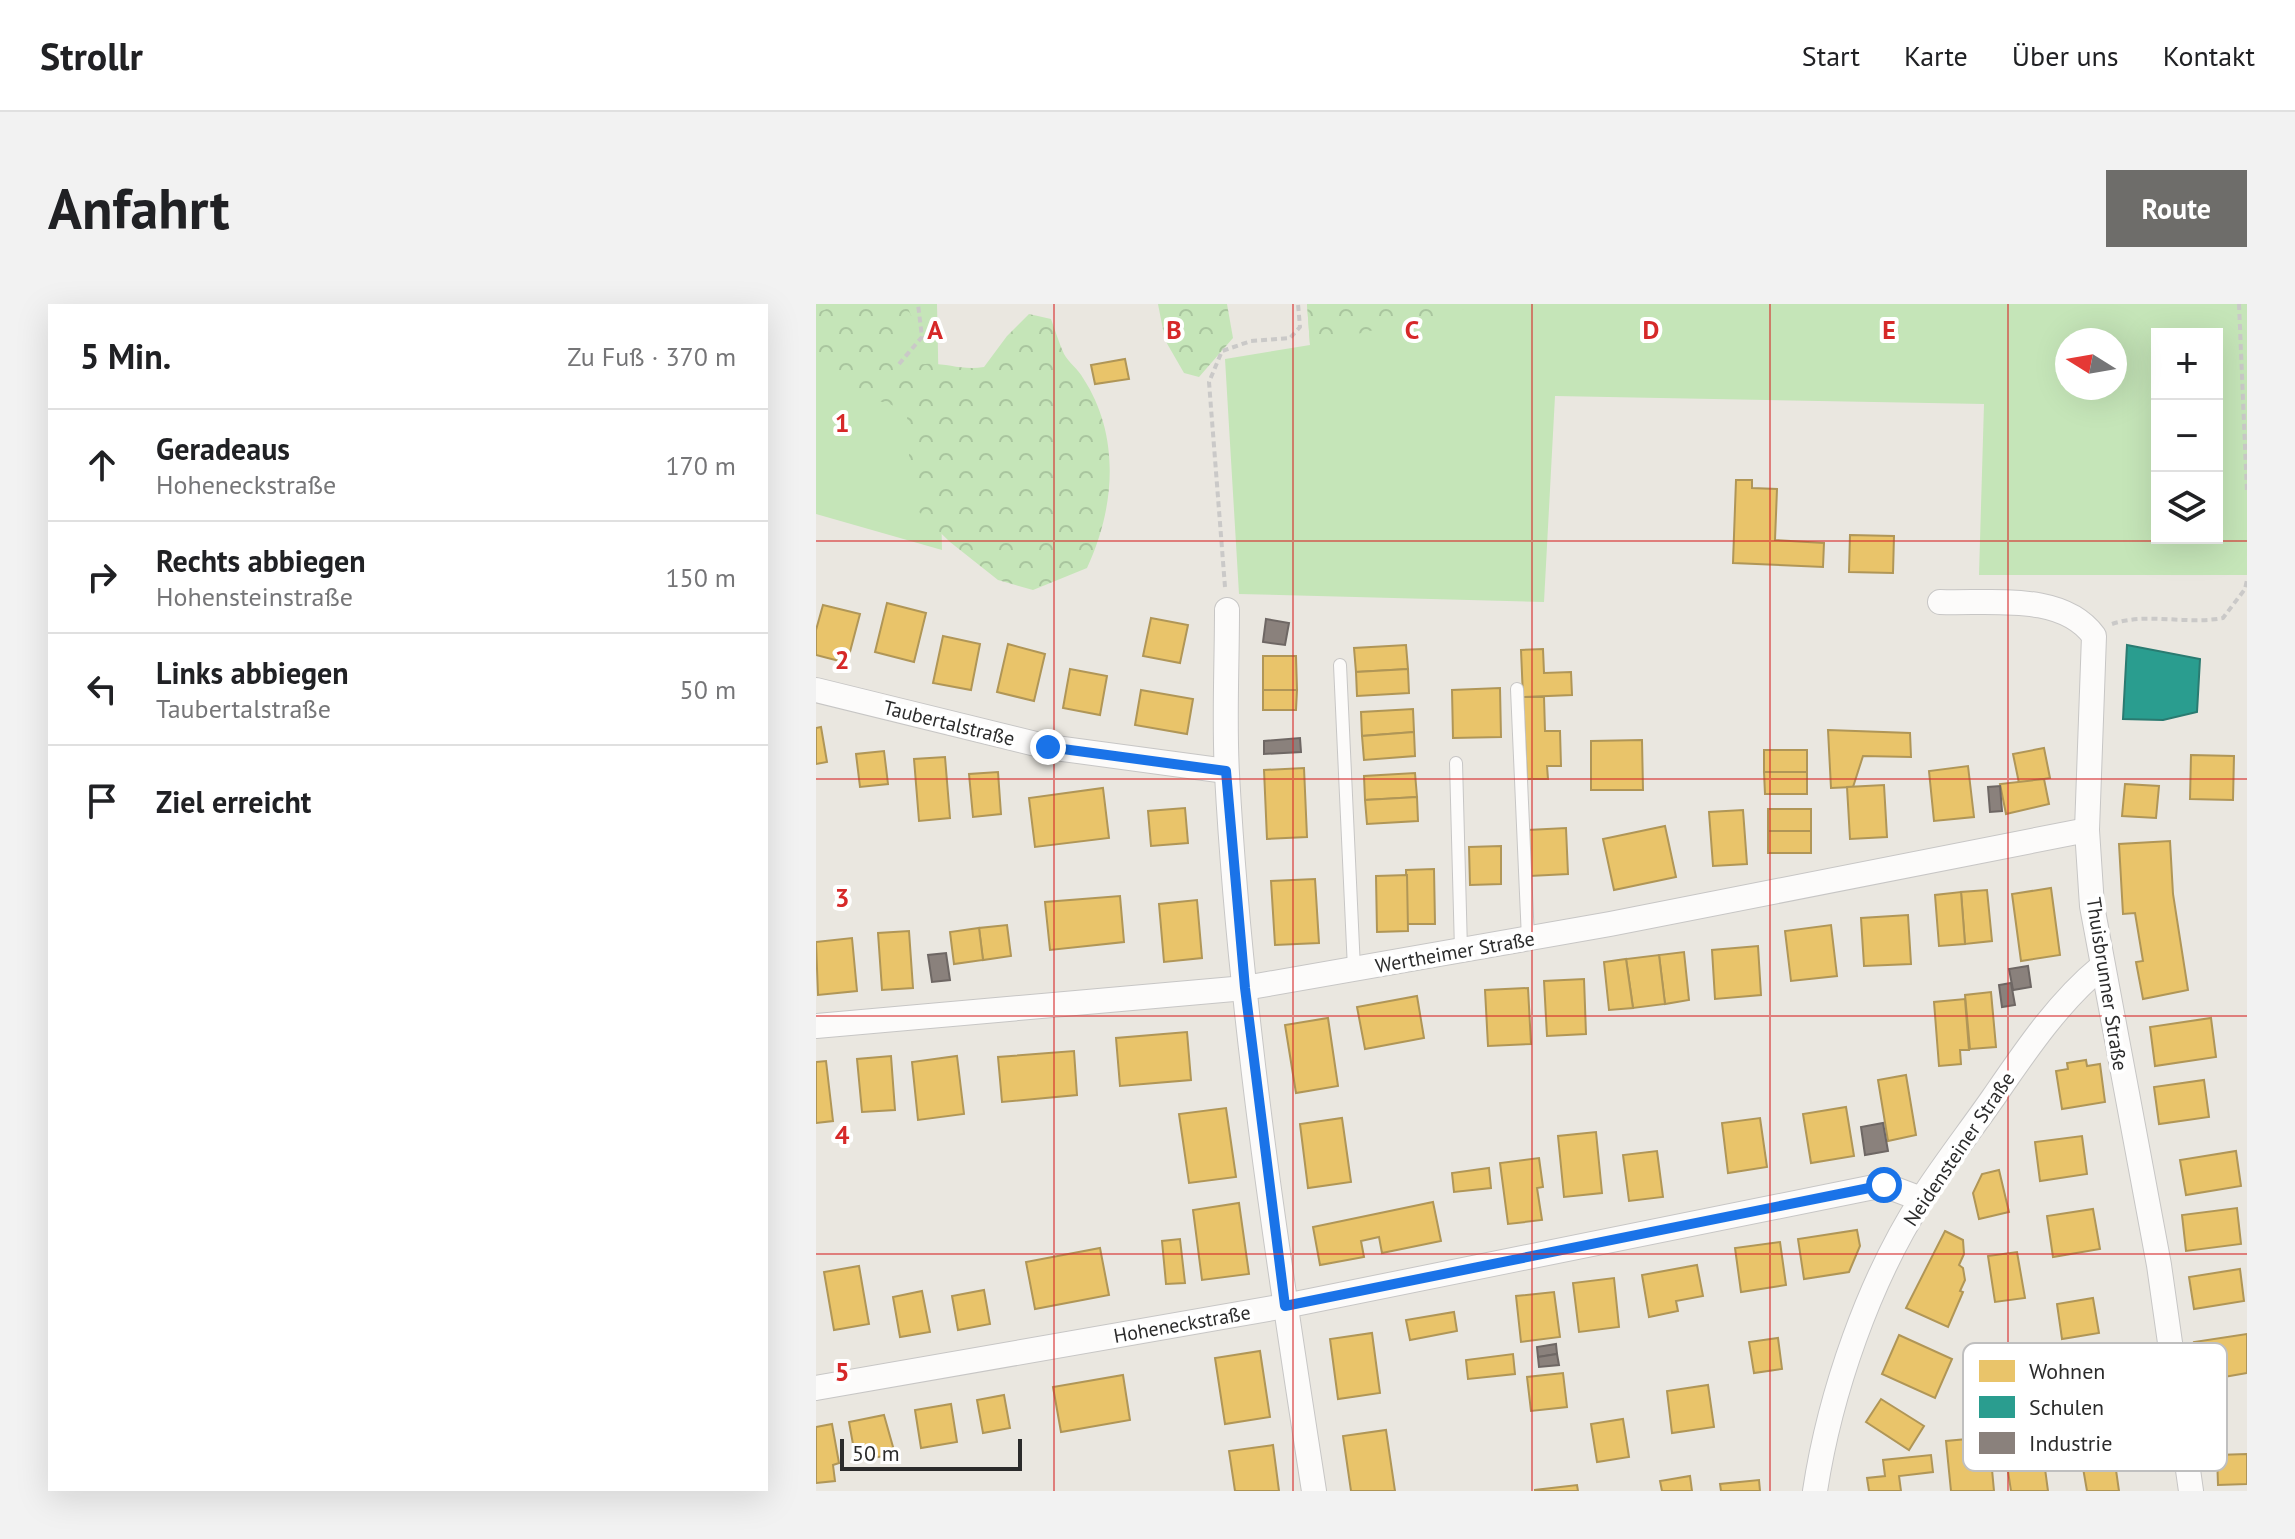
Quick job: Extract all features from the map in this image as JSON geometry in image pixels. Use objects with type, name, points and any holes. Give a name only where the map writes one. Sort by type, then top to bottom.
[{"type":"street","points":[[1940,602],[2051,607],[2084,622],[2094,636]]},
{"type":"street","points":[[1227,610],[1226,771],[1245,988],[1285,1306],[1314,1491]]},
{"type":"street","name":"Thuisbrunner Straße","points":[[2094,636],[2087,830],[2101,967],[2159,1265],[2170,1343]]},
{"type":"street","name":"Taubertalstraße","points":[[816,690],[1048,747],[1226,771]]},
{"type":"street","name":"Wertheimer Straße","points":[[816,1026],[1245,988],[1528,939],[2087,830]]},
{"type":"street","name":"Neidensteiner Straße","points":[[1815,1491],[1824,1430],[1866,1312],[1921,1199],[2021,1058],[2084,981],[2101,967]]},
{"type":"street","name":"Hoheneckstraße","points":[[816,1388],[1285,1306],[1884,1185],[1921,1199]]},
{"type":"street","name":"Thuisbrunner Straße","points":[[2188,1471],[2191,1491]]},
{"type":"lane","points":[[1340,665],[1354,969]]},
{"type":"lane","points":[[1517,689],[1528,939]]},
{"type":"lane","points":[[1456,763],[1461,950]]},
{"type":"path","points":[[899,364],[922,337],[918,304]]},
{"type":"path","points":[[1227,610],[1209,382],[1222,351],[1251,341],[1290,338],[1300,327],[1298,304]]},
{"type":"path","points":[[2239,304],[2247,493]]},
{"type":"path","points":[[2094,636],[2104,626],[2120,621],[2206,621],[2223,618],[2245,589],[2247,580]]},
{"type":"green space","points":[[816,304],[937,304],[942,550],[816,514]]},
{"type":"green space","points":[[840,304],[906,304],[914,322],[885,361],[907,369],[927,364],[984,367],[1007,336],[1029,314],[1051,319],[1064,354],[1095,400],[1104,424],[1108,448],[1110,472],[1104,521],[1087,568],[1033,590],[998,580],[950,542],[918,511],[910,473],[907,416],[892,405],[856,394],[816,370],[816,313]]},
{"type":"green space","points":[[1158,304],[1227,304],[1233,338],[1199,377],[1184,373],[1165,340]]},
{"type":"green space","points":[[1307,304],[2247,304],[2247,575],[1979,575],[1984,404],[1555,396],[1544,602],[1239,594],[1225,359],[1310,345]]},
{"type":"green space","points":[[1307,304],[1485,304],[1310,345]]},
{"type":"building: Wohnen","points":[[1125,359],[1129,379],[1095,384],[1091,365]]},
{"type":"building: Wohnen","points":[[1736,480],[1752,480],[1752,488],[1777,489],[1775,540],[1824,543],[1823,567],[1733,563]]},
{"type":"building: Wohnen","points":[[1850,535],[1894,536],[1893,573],[1849,572]]},
{"type":"building: Wohnen","points":[[887,603],[926,613],[914,662],[875,652]]},
{"type":"building: Wohnen","points":[[823,605],[860,614],[847,663],[816,655],[816,630]]},
{"type":"building: Wohnen","points":[[1151,618],[1188,625],[1180,663],[1143,656]]},
{"type":"building: Wohnen","points":[[943,636],[980,644],[971,690],[933,683]]},
{"type":"building: Wohnen","points":[[1008,644],[1045,654],[1034,701],[997,692]]},
{"type":"building: Wohnen","points":[[1406,645],[1408,669],[1356,672],[1354,648]]},
{"type":"building: Wohnen","points":[[1543,649],[1544,673],[1571,672],[1572,695],[1523,697],[1521,650]]},
{"type":"building: Wohnen","points":[[1263,656],[1296,656],[1297,690],[1263,690]]},
{"type":"building: Wohnen","points":[[1070,669],[1107,676],[1100,715],[1063,708]]},
{"type":"building: Wohnen","points":[[1408,669],[1409,693],[1357,696],[1356,672]]},
{"type":"building: Wohnen","points":[[1500,688],[1501,737],[1453,738],[1452,690]]},
{"type":"building: Wohnen","points":[[1141,690],[1193,699],[1187,734],[1135,725]]},
{"type":"building: Wohnen","points":[[1263,690],[1297,690],[1296,710],[1263,710]]},
{"type":"building: Wohnen","points":[[1523,697],[1544,697],[1545,731],[1560,731],[1561,766],[1547,766],[1548,779],[1527,779]]},
{"type":"building: Wohnen","points":[[1413,709],[1414,732],[1362,736],[1361,712]]},
{"type":"building: Wohnen","points":[[821,727],[827,762],[816,764],[816,728]]},
{"type":"building: Wohnen","points":[[1828,730],[1910,733],[1911,757],[1863,756],[1853,787],[1831,788]]},
{"type":"building: Wohnen","points":[[1414,732],[1415,756],[1364,760],[1362,736]]},
{"type":"building: Wohnen","points":[[1642,740],[1643,790],[1591,790],[1591,741]]},
{"type":"building: Wohnen","points":[[2044,748],[2050,778],[2019,783],[2013,754]]},
{"type":"building: Wohnen","points":[[1764,750],[1807,750],[1807,772],[1764,772]]},
{"type":"building: Wohnen","points":[[884,751],[888,784],[860,787],[856,754]]},
{"type":"building: Wohnen","points":[[2191,755],[2234,756],[2233,800],[2190,799]]},
{"type":"building: Wohnen","points":[[945,757],[950,818],[919,821],[914,759]]},
{"type":"building: Wohnen","points":[[1968,766],[1974,817],[1934,821],[1929,771]]},
{"type":"building: Wohnen","points":[[1304,768],[1307,837],[1267,839],[1264,770]]},
{"type":"building: Wohnen","points":[[998,772],[1001,814],[973,817],[969,774]]},
{"type":"building: Wohnen","points":[[1764,772],[1807,772],[1807,794],[1765,794]]},
{"type":"building: Wohnen","points":[[1415,773],[1417,797],[1365,800],[1364,776]]},
{"type":"building: Wohnen","points":[[2044,779],[2049,804],[2006,814],[2000,784]]},
{"type":"building: Wohnen","points":[[2125,784],[2159,786],[2156,818],[2122,816]]},
{"type":"building: Wohnen","points":[[1884,785],[1887,837],[1850,839],[1847,787]]},
{"type":"building: Wohnen","points":[[1103,788],[1109,838],[1035,847],[1029,798]]},
{"type":"building: Wohnen","points":[[1417,797],[1418,821],[1367,824],[1365,800]]},
{"type":"building: Wohnen","points":[[1185,808],[1188,843],[1151,846],[1148,811]]},
{"type":"building: Wohnen","points":[[1768,809],[1811,809],[1811,831],[1768,831]]},
{"type":"building: Wohnen","points":[[1743,810],[1747,864],[1713,866],[1709,812]]},
{"type":"building: Wohnen","points":[[1665,826],[1676,877],[1614,890],[1603,839]]},
{"type":"building: Wohnen","points":[[1566,828],[1568,874],[1530,876],[1528,830]]},
{"type":"building: Wohnen","points":[[1768,831],[1811,831],[1811,853],[1768,853]]},
{"type":"building: Wohnen","points":[[2170,841],[2173,894],[2188,990],[2143,999],[2136,962],[2143,961],[2135,913],[2123,914],[2119,844]]},
{"type":"building: Wohnen","points":[[1501,846],[1501,884],[1470,885],[1469,847]]},
{"type":"building: Wohnen","points":[[1434,869],[1435,924],[1407,924],[1406,870]]},
{"type":"building: Wohnen","points":[[1407,875],[1408,931],[1377,932],[1376,876]]},
{"type":"building: Wohnen","points":[[1315,879],[1319,943],[1275,945],[1271,881]]},
{"type":"building: Wohnen","points":[[2051,888],[2060,955],[2021,961],[2012,894]]},
{"type":"building: Wohnen","points":[[1987,890],[1992,941],[1965,944],[1961,892]]},
{"type":"building: Wohnen","points":[[1961,892],[1965,944],[1939,946],[1935,895]]},
{"type":"building: Wohnen","points":[[1120,896],[1124,942],[1050,950],[1045,902]]},
{"type":"building: Wohnen","points":[[1197,900],[1202,958],[1164,962],[1159,904]]},
{"type":"building: Wohnen","points":[[1908,915],[1911,964],[1864,966],[1861,918]]},
{"type":"building: Wohnen","points":[[1007,925],[1011,956],[983,960],[979,928]]},
{"type":"building: Wohnen","points":[[1831,925],[1837,976],[1791,981],[1785,931]]},
{"type":"building: Wohnen","points":[[979,928],[983,960],[954,964],[950,932]]},
{"type":"building: Wohnen","points":[[909,931],[913,988],[882,990],[878,933]]},
{"type":"building: Wohnen","points":[[852,938],[857,991],[818,995],[816,942]]},
{"type":"building: Wohnen","points":[[1758,946],[1761,995],[1715,999],[1712,950]]},
{"type":"building: Wohnen","points":[[1684,952],[1689,1000],[1665,1004],[1659,955]]},
{"type":"building: Wohnen","points":[[1659,955],[1665,1004],[1633,1008],[1626,959]]},
{"type":"building: Wohnen","points":[[1626,959],[1633,1008],[1609,1010],[1604,962]]},
{"type":"building: Wohnen","points":[[1584,979],[1586,1034],[1547,1036],[1544,981]]},
{"type":"building: Wohnen","points":[[1528,988],[1531,1044],[1488,1046],[1485,990]]},
{"type":"building: Wohnen","points":[[1991,992],[1996,1047],[1970,1049],[1965,995]]},
{"type":"building: Wohnen","points":[[1417,996],[1424,1038],[1365,1049],[1357,1007]]},
{"type":"building: Wohnen","points":[[1965,999],[1969,1050],[1960,1050],[1961,1064],[1939,1066],[1934,1002]]},
{"type":"building: Wohnen","points":[[1328,1018],[1338,1086],[1296,1093],[1285,1025]]},
{"type":"building: Wohnen","points":[[2211,1018],[2216,1057],[2155,1066],[2150,1027]]},
{"type":"building: Wohnen","points":[[1187,1032],[1191,1080],[1120,1086],[1116,1038]]},
{"type":"building: Wohnen","points":[[1074,1051],[1077,1095],[1002,1102],[998,1057]]},
{"type":"building: Wohnen","points":[[891,1056],[895,1110],[862,1112],[857,1059]]},
{"type":"building: Wohnen","points":[[957,1056],[964,1114],[918,1120],[912,1062]]},
{"type":"building: Wohnen","points":[[2086,1060],[2087,1066],[2100,1064],[2105,1102],[2062,1109],[2056,1071],[2068,1069],[2067,1063]]},
{"type":"building: Wohnen","points":[[826,1061],[833,1121],[816,1123],[816,1062]]},
{"type":"building: Wohnen","points":[[1906,1075],[1916,1135],[1888,1141],[1878,1080]]},
{"type":"building: Wohnen","points":[[2204,1080],[2209,1117],[2159,1124],[2154,1087]]},
{"type":"building: Wohnen","points":[[1846,1107],[1854,1156],[1811,1163],[1803,1114]]},
{"type":"building: Wohnen","points":[[1226,1108],[1236,1177],[1189,1183],[1179,1114]]},
{"type":"building: Wohnen","points":[[1342,1118],[1351,1182],[1308,1188],[1300,1124]]},
{"type":"building: Wohnen","points":[[1760,1118],[1767,1167],[1728,1173],[1722,1123]]},
{"type":"building: Wohnen","points":[[1596,1132],[1602,1193],[1564,1197],[1558,1136]]},
{"type":"building: Wohnen","points":[[2082,1136],[2087,1174],[2040,1181],[2035,1142]]},
{"type":"building: Wohnen","points":[[1657,1151],[1663,1197],[1629,1201],[1623,1155]]},
{"type":"building: Wohnen","points":[[2236,1151],[2241,1186],[2186,1195],[2180,1160]]},
{"type":"building: Wohnen","points":[[1539,1158],[1543,1187],[1537,1188],[1542,1220],[1508,1224],[1500,1163]]},
{"type":"building: Wohnen","points":[[1489,1168],[1491,1188],[1454,1192],[1452,1173]]},
{"type":"building: Wohnen","points":[[1999,1170],[2009,1212],[1979,1219],[1973,1193],[1982,1174]]},
{"type":"building: Wohnen","points":[[1433,1202],[1441,1241],[1382,1253],[1379,1237],[1361,1241],[1364,1257],[1320,1265],[1313,1227]]},
{"type":"building: Wohnen","points":[[1239,1203],[1249,1274],[1202,1280],[1193,1210]]},
{"type":"building: Wohnen","points":[[2237,1208],[2241,1244],[2186,1251],[2182,1215]]},
{"type":"building: Wohnen","points":[[2093,1209],[2100,1249],[2053,1257],[2047,1216]]},
{"type":"building: Wohnen","points":[[1857,1230],[1860,1246],[1849,1272],[1804,1279],[1798,1239]]},
{"type":"building: Wohnen","points":[[1945,1231],[1963,1240],[1964,1254],[1959,1265],[1963,1268],[1965,1280],[1948,1327],[1906,1308]]},
{"type":"building: Wohnen","points":[[1180,1239],[1185,1283],[1166,1284],[1162,1241]]},
{"type":"building: Wohnen","points":[[1780,1242],[1786,1285],[1741,1292],[1735,1248]]},
{"type":"building: Wohnen","points":[[1100,1248],[1109,1295],[1035,1309],[1026,1262]]},
{"type":"building: Wohnen","points":[[2017,1252],[2025,1298],[1995,1302],[1988,1256]]},
{"type":"building: Wohnen","points":[[1697,1265],[1703,1296],[1676,1301],[1678,1311],[1649,1317],[1642,1275]]},
{"type":"building: Wohnen","points":[[859,1266],[869,1324],[834,1330],[824,1272]]},
{"type":"building: Wohnen","points":[[2240,1269],[2244,1301],[2194,1309],[2189,1277]]},
{"type":"building: Wohnen","points":[[1614,1278],[1619,1327],[1579,1332],[1573,1283]]},
{"type":"building: Wohnen","points":[[984,1290],[990,1324],[958,1330],[952,1296]]},
{"type":"building: Wohnen","points":[[922,1291],[930,1332],[900,1337],[893,1297]]},
{"type":"building: Wohnen","points":[[1554,1292],[1560,1337],[1521,1342],[1516,1296]]},
{"type":"building: Wohnen","points":[[2093,1298],[2099,1333],[2062,1339],[2057,1304]]},
{"type":"building: Wohnen","points":[[1454,1312],[1457,1331],[1410,1340],[1406,1320]]},
{"type":"building: Wohnen","points":[[1372,1333],[1380,1393],[1338,1399],[1330,1339]]},
{"type":"building: Wohnen","points":[[2247,1334],[2247,1373],[2227,1376],[2227,1343],[2194,1342]]},
{"type":"building: Wohnen","points":[[1899,1335],[1952,1359],[1935,1398],[1882,1374]]},
{"type":"building: Wohnen","points":[[1778,1338],[1782,1369],[1754,1373],[1749,1342]]},
{"type":"building: Wohnen","points":[[1260,1351],[1270,1417],[1225,1424],[1215,1358]]},
{"type":"building: Wohnen","points":[[1513,1354],[1515,1374],[1468,1379],[1466,1360]]},
{"type":"building: Wohnen","points":[[1563,1373],[1567,1407],[1531,1411],[1527,1377]]},
{"type":"building: Wohnen","points":[[1123,1375],[1130,1420],[1061,1432],[1053,1387]]},
{"type":"building: Wohnen","points":[[1708,1385],[1714,1427],[1672,1433],[1667,1391]]},
{"type":"building: Wohnen","points":[[1004,1395],[1010,1428],[983,1433],[977,1400]]},
{"type":"building: Wohnen","points":[[1881,1399],[1924,1426],[1909,1450],[1866,1422]]},
{"type":"building: Wohnen","points":[[951,1404],[957,1442],[921,1448],[915,1410]]},
{"type":"building: Wohnen","points":[[884,1415],[895,1454],[856,1461],[849,1422]]},
{"type":"building: Wohnen","points":[[1623,1419],[1629,1457],[1597,1462],[1591,1424]]},
{"type":"building: Wohnen","points":[[832,1424],[839,1463],[833,1465],[835,1481],[816,1483],[816,1427]]},
{"type":"building: Wohnen","points":[[1386,1430],[1395,1491],[1351,1491],[1343,1436]]},
{"type":"building: Wohnen","points":[[1963,1439],[1963,1471],[1992,1471],[1994,1491],[1951,1491],[1946,1441]]},
{"type":"building: Wohnen","points":[[1273,1445],[1279,1491],[1235,1491],[1229,1451]]},
{"type":"building: Wohnen","points":[[2247,1454],[2247,1484],[2218,1485],[2218,1471],[2227,1471],[2227,1455]]},
{"type":"building: Wohnen","points":[[1931,1455],[1933,1472],[1899,1476],[1901,1491],[1869,1491],[1867,1478],[1885,1476],[1883,1460]]},
{"type":"building: Wohnen","points":[[2008,1471],[2045,1471],[2048,1491],[2011,1491]]},
{"type":"building: Wohnen","points":[[2084,1471],[2116,1471],[2119,1491],[2087,1491]]},
{"type":"building: Wohnen","points":[[1690,1476],[1692,1491],[1662,1491],[1660,1481]]},
{"type":"building: Wohnen","points":[[1759,1480],[1760,1491],[1721,1491],[1720,1484]]},
{"type":"building: Wohnen","points":[[1577,1485],[1578,1491],[1535,1491],[1535,1490]]},
{"type":"building: Schulen","points":[[2127,645],[2200,659],[2197,712],[2163,720],[2123,719]]},
{"type":"building: Industrie","points":[[1266,619],[1289,623],[1285,645],[1263,642]]},
{"type":"building: Industrie","points":[[1300,738],[1301,752],[1264,754],[1264,741]]},
{"type":"building: Industrie","points":[[2000,786],[2002,811],[1990,812],[1988,787]]},
{"type":"building: Industrie","points":[[946,953],[950,980],[932,982],[928,955]]},
{"type":"building: Industrie","points":[[2028,966],[2031,987],[2013,990],[2009,969]]},
{"type":"building: Industrie","points":[[2011,983],[2015,1005],[2002,1007],[1999,985]]},
{"type":"building: Industrie","points":[[1883,1123],[1888,1151],[1865,1155],[1861,1127]]},
{"type":"building: Industrie","points":[[1556,1344],[1557,1354],[1538,1357],[1537,1347]]},
{"type":"building: Industrie","points":[[1557,1354],[1559,1365],[1539,1367],[1538,1357]]},
{"type":"route","points":[[1048,747],[1226,771],[1245,988],[1285,1306],[1884,1185]]}]
